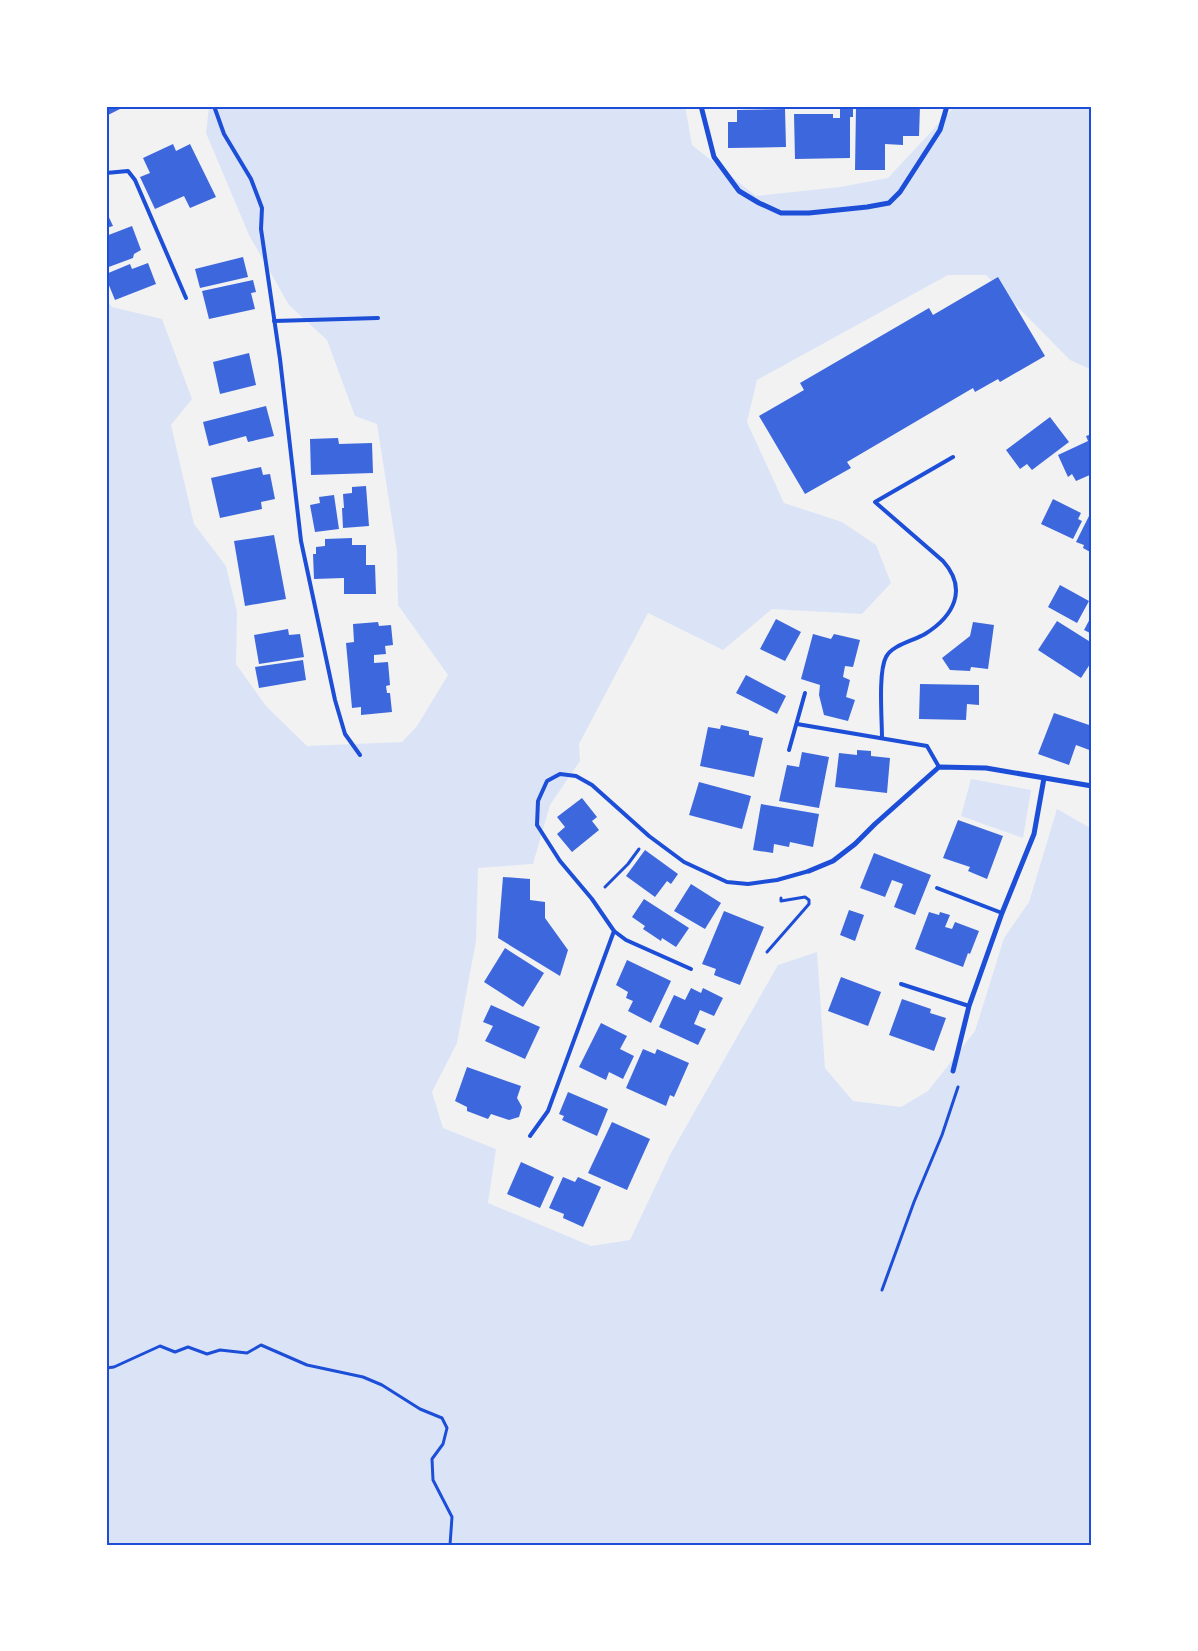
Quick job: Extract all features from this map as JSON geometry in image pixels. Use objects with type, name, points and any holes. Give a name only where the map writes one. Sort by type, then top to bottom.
[{"type":"street","points":[[701,106],[714,158],[739,191],[781,213],[810,213],[889,203],[900,192],[940,130],[947,106]]},
{"type":"street","points":[[809,871],[833,861],[848,850],[939,767],[986,768],[1092,786]]},
{"type":"street","points":[[953,1071],[969,1006],[1002,913],[1034,834],[1044,778]]},
{"type":"lane","points":[[214,106],[224,134],[251,179],[262,208],[261,229],[293,464],[301,541],[335,700],[345,734],[360,755]]},
{"type":"lane","points":[[106,173],[128,171],[135,180],[186,298]]},
{"type":"lane","points":[[274,321],[378,318]]},
{"type":"lane","points":[[882,738],[882,670],[885,658],[890,651],[924,634],[945,617],[956,599],[956,584],[951,571],[875,502],[953,457]]},
{"type":"lane","points":[[790,750],[805,693]]},
{"type":"lane","points":[[797,724],[927,746],[939,767]]},
{"type":"lane","points":[[691,969],[626,940],[614,932],[592,899],[560,861],[537,825],[538,801],[547,781],[560,774],[576,776],[592,785],[649,836],[684,862],[727,882],[748,884],[776,880],[809,871]]},
{"type":"lane","points":[[937,888],[1002,913]]},
{"type":"lane","points":[[530,1136],[548,1111],[614,932]]},
{"type":"lane","points":[[901,984],[969,1006]]},
{"type":"path","points":[[592,899],[628,864],[649,836]]},
{"type":"path","points":[[766,952],[810,904],[810,900],[805,897],[781,901],[780,898],[788,894]]},
{"type":"path","points":[[882,1290],[958,1088],[953,1071]]},
{"type":"path","points":[[106,1368],[114,1367],[160,1346],[175,1352],[188,1347],[207,1354],[220,1350],[247,1353],[262,1345],[307,1364],[363,1377],[382,1385],[420,1409],[442,1418],[447,1428],[443,1444],[432,1459],[433,1480],[452,1517],[450,1545]]},
{"type":"shaded area","points":[[209,106],[685,106],[692,145],[756,196],[840,187],[888,178],[955,106],[1092,106],[1092,370],[1070,360],[986,275],[948,275],[757,380],[747,422],[784,503],[842,522],[876,545],[891,583],[862,614],[772,609],[723,650],[648,613],[579,744],[580,761],[550,805],[533,864],[478,868],[476,941],[457,1043],[432,1092],[443,1128],[496,1149],[488,1203],[591,1246],[630,1240],[671,1153],[778,965],[817,952],[825,1068],[853,1101],[901,1107],[928,1091],[975,1031],[1004,938],[1029,902],[1057,809],[1092,829],[1092,1545],[106,1545],[106,299],[112,307],[162,319],[192,399],[171,425],[194,524],[226,566],[237,612],[236,664],[266,706],[307,746],[402,742],[417,726],[448,675],[398,605],[397,552],[377,424],[355,416],[327,340],[289,305],[249,235],[206,133]]},
{"type":"shaded area","points":[[971,779],[1031,790],[1023,838],[961,816]]},
{"type":"building","points":[[106,106],[126,106],[106,116]]},
{"type":"building","points":[[840,106],[853,106],[853,117],[850,117],[850,158],[795,159],[794,114],[833,114],[833,118],[840,118]]},
{"type":"building","points":[[870,106],[920,106],[919,136],[903,136],[903,145],[885,144],[885,170],[855,170],[856,107],[870,108]]},
{"type":"building","points":[[785,109],[786,147],[728,148],[728,122],[737,122],[737,110]]},
{"type":"building","points":[[173,144],[176,151],[190,144],[216,197],[190,208],[184,196],[155,209],[140,177],[150,173],[143,158]]},
{"type":"building","points":[[106,211],[113,226],[106,228]]},
{"type":"building","points":[[132,226],[141,250],[134,254],[133,258],[106,268],[106,236]]},
{"type":"building","points":[[243,257],[248,277],[200,288],[195,269]]},
{"type":"building","points":[[148,263],[156,284],[115,300],[106,274],[130,264],[132,269]]},
{"type":"building","points":[[998,277],[1045,356],[1000,382],[998,379],[975,392],[973,388],[847,462],[851,468],[805,494],[759,416],[804,390],[800,383],[929,308],[933,315]]},
{"type":"building","points":[[253,280],[256,292],[251,293],[255,309],[209,319],[202,291]]},
{"type":"building","points":[[249,353],[256,385],[220,394],[213,362]]},
{"type":"building","points":[[266,406],[274,436],[248,442],[246,436],[209,446],[203,422]]},
{"type":"building","points":[[1050,417],[1069,442],[1032,470],[1027,464],[1020,469],[1006,450]]},
{"type":"building","points":[[1092,434],[1092,474],[1076,481],[1072,474],[1068,477],[1058,455],[1088,441],[1086,436]]},
{"type":"building","points":[[338,438],[339,444],[372,443],[373,473],[311,475],[310,439]]},
{"type":"building","points":[[261,467],[263,475],[270,474],[275,499],[261,502],[262,509],[220,518],[211,478]]},
{"type":"building","points":[[366,486],[369,526],[343,528],[343,494],[352,493],[352,487]]},
{"type":"building","points":[[334,495],[339,529],[315,532],[310,505],[320,503],[319,497]]},
{"type":"building","points":[[1053,499],[1081,513],[1078,519],[1082,521],[1073,539],[1041,524]]},
{"type":"building","points":[[1092,510],[1092,553],[1083,548],[1084,545],[1076,542]]},
{"type":"building","points":[[274,535],[286,599],[245,606],[234,541]]},
{"type":"building","points":[[352,538],[352,545],[366,545],[366,565],[375,565],[376,594],[344,594],[344,578],[314,579],[313,554],[316,554],[316,547],[325,546],[325,539]]},
{"type":"building","points":[[1060,585],[1089,601],[1077,623],[1048,607]]},
{"type":"building","points":[[1092,615],[1092,634],[1084,630]]},
{"type":"building","points":[[776,619],[801,632],[785,661],[760,649]]},
{"type":"building","points":[[1057,621],[1092,643],[1092,661],[1081,678],[1038,650]]},
{"type":"building","points":[[378,622],[379,626],[391,625],[393,645],[385,646],[386,654],[374,655],[374,663],[388,662],[390,685],[386,686],[387,693],[390,693],[392,712],[361,715],[361,707],[352,708],[346,643],[354,642],[353,624]]},
{"type":"building","points":[[973,622],[994,625],[988,669],[971,667],[970,671],[950,670],[942,658],[970,636]]},
{"type":"building","points":[[288,629],[289,635],[300,634],[304,657],[259,664],[254,635]]},
{"type":"building","points":[[813,634],[831,639],[834,634],[860,640],[853,667],[845,666],[843,677],[850,680],[846,697],[855,700],[848,721],[824,715],[819,695],[820,685],[801,679]]},
{"type":"building","points":[[303,660],[306,680],[259,688],[255,667]]},
{"type":"building","points":[[746,675],[786,696],[777,714],[736,693]]},
{"type":"building","points":[[920,684],[979,685],[979,705],[967,704],[966,720],[919,719]]},
{"type":"building","points":[[1054,713],[1092,726],[1092,751],[1076,745],[1069,765],[1038,754]]},
{"type":"building","points":[[721,725],[749,731],[749,735],[763,738],[754,777],[700,766],[708,727],[720,729]]},
{"type":"building","points":[[857,750],[871,751],[871,756],[890,758],[887,793],[835,787],[839,753],[857,755]]},
{"type":"building","points":[[802,752],[829,757],[819,808],[779,801],[787,765],[799,767]]},
{"type":"building","points":[[699,782],[751,796],[742,829],[689,815]]},
{"type":"building","points":[[582,798],[597,817],[592,821],[599,830],[572,852],[557,834],[565,827],[557,817]]},
{"type":"building","points":[[761,804],[819,814],[813,847],[790,842],[789,847],[774,844],[773,853],[753,850]]},
{"type":"building","points":[[958,820],[1003,836],[987,879],[968,871],[970,867],[943,858]]},
{"type":"building","points":[[645,850],[678,874],[671,884],[667,881],[655,897],[626,876]]},
{"type":"building","points":[[874,853],[931,875],[915,915],[894,907],[903,884],[892,880],[885,897],[860,888]]},
{"type":"building","points":[[503,877],[530,879],[530,900],[545,902],[545,918],[568,950],[560,976],[498,938]]},
{"type":"building","points":[[691,884],[721,903],[705,929],[674,911]]},
{"type":"building","points":[[644,899],[689,928],[676,947],[662,938],[661,941],[643,929],[645,926],[632,917]]},
{"type":"building","points":[[849,910],[864,915],[855,941],[840,935]]},
{"type":"building","points":[[724,911],[764,927],[740,985],[714,975],[716,969],[702,964]]},
{"type":"building","points":[[929,912],[939,915],[940,912],[950,915],[945,927],[952,929],[955,922],[979,931],[963,967],[915,949]]},
{"type":"building","points":[[505,948],[544,973],[523,1007],[484,982]]},
{"type":"building","points":[[627,960],[671,981],[651,1023],[628,1011],[633,1001],[626,998],[628,992],[616,985]]},
{"type":"building","points":[[841,977],[881,992],[868,1026],[828,1011]]},
{"type":"building","points":[[691,988],[701,993],[703,988],[723,998],[714,1016],[700,1010],[694,1024],[706,1029],[698,1045],[659,1027],[674,995],[685,1000]]},
{"type":"building","points":[[902,999],[931,1009],[930,1013],[946,1018],[934,1051],[889,1035]]},
{"type":"building","points":[[491,1005],[540,1027],[525,1059],[485,1041],[493,1026],[483,1022]]},
{"type":"building","points":[[601,1023],[627,1036],[620,1049],[634,1056],[623,1079],[609,1072],[606,1080],[579,1067]]},
{"type":"building","points":[[643,1049],[655,1054],[657,1049],[689,1063],[674,1097],[670,1095],[666,1106],[626,1088]]},
{"type":"building","points":[[467,1067],[521,1086],[517,1098],[522,1107],[519,1117],[509,1120],[491,1114],[488,1119],[467,1111],[467,1107],[455,1101]]},
{"type":"building","points":[[568,1092],[608,1109],[597,1136],[562,1120],[564,1116],[559,1114]]},
{"type":"building","points":[[612,1122],[650,1139],[627,1190],[588,1173]]},
{"type":"building","points":[[521,1162],[554,1177],[540,1208],[507,1194]]},
{"type":"building","points":[[563,1177],[575,1182],[578,1177],[601,1187],[583,1227],[563,1218],[564,1214],[549,1208]]}]
